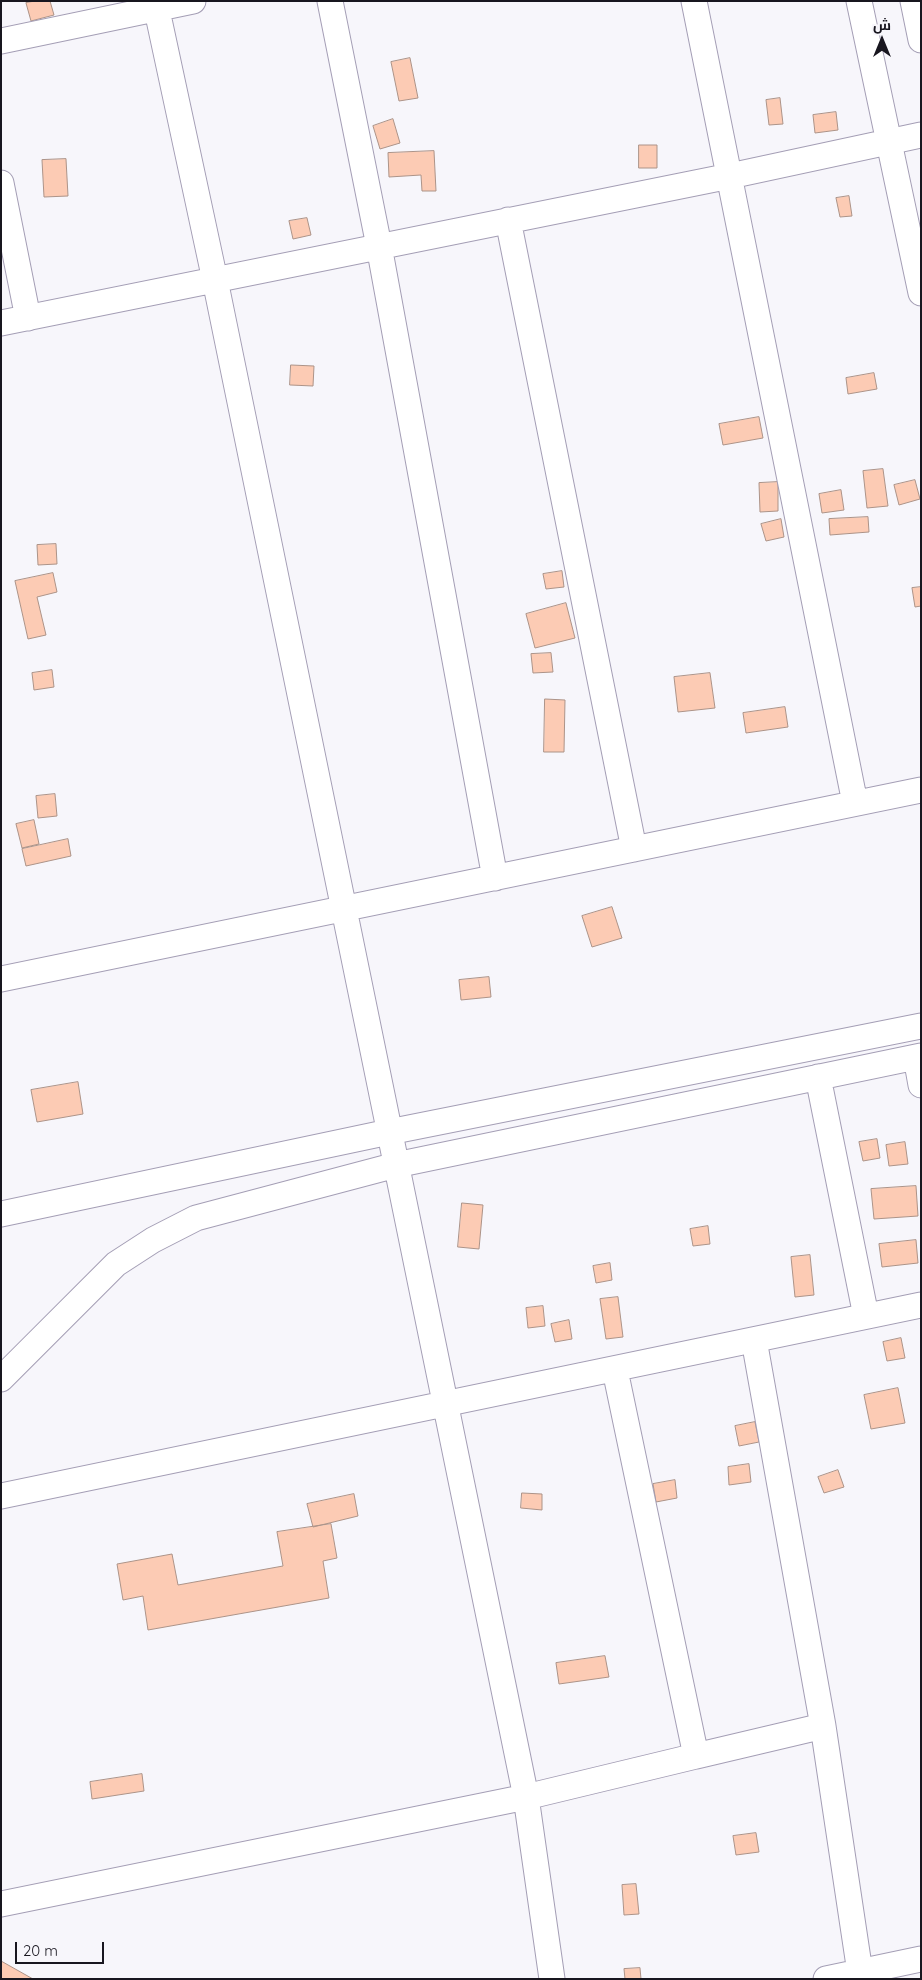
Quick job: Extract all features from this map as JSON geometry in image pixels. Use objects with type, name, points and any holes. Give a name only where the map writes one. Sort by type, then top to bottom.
[{"type":"street","points":[[1,41],[156,5],[194,1]]},
{"type":"street","points":[[330,1],[379,246],[494,878]]},
{"type":"street","points":[[694,1],[855,804]]},
{"type":"street","points":[[859,1],[921,293]]},
{"type":"street","points":[[912,1],[921,40]]},
{"type":"street","points":[[156,5],[215,280],[526,1797],[552,1979]]},
{"type":"street","points":[[1,323],[730,176],[921,135]]},
{"type":"street","points":[[1,183],[28,318]]},
{"type":"street","points":[[508,220],[634,849]]},
{"type":"street","points":[[1,979],[921,790]]},
{"type":"street","points":[[1,1214],[390,1132],[921,1026]]},
{"type":"street","points":[[1,1379],[116,1264],[153,1240],[196,1218],[396,1166],[918,1056],[921,1085]]},
{"type":"street","points":[[818,1077],[866,1316]]},
{"type":"street","points":[[1,1496],[921,1305]]},
{"type":"street","points":[[754,1340],[823,1726],[860,1975]]},
{"type":"street","points":[[615,1370],[696,1756]]},
{"type":"street","points":[[1,1904],[526,1797],[823,1726]]},
{"type":"street","points":[[826,1979],[860,1975],[921,1959]]},
{"type":"building","points":[[50,1],[54,15],[31,21],[26,3]]},
{"type":"building","points":[[410,58],[418,98],[399,101],[391,62]]},
{"type":"building","points":[[780,98],[783,124],[769,125],[766,100]]},
{"type":"building","points":[[836,112],[838,130],[815,133],[813,115]]},
{"type":"building","points":[[393,119],[400,143],[380,149],[373,126]]},
{"type":"building","points":[[639,145],[657,145],[657,168],[639,168]]},
{"type":"building","points":[[434,151],[436,191],[422,191],[421,175],[389,177],[388,153]]},
{"type":"building","points":[[66,159],[68,196],[44,197],[42,160]]},
{"type":"building","points":[[849,196],[852,216],[840,217],[836,198]]},
{"type":"building","points":[[307,218],[311,235],[293,239],[289,221]]},
{"type":"building","points":[[291,365],[314,366],[313,386],[290,385]]},
{"type":"building","points":[[874,373],[877,389],[848,394],[846,378]]},
{"type":"building","points":[[759,417],[763,438],[723,445],[719,424]]},
{"type":"building","points":[[883,469],[888,506],[867,508],[863,471]]},
{"type":"building","points":[[915,480],[920,499],[899,505],[894,485]]},
{"type":"building","points":[[778,482],[778,511],[760,512],[759,483]]},
{"type":"building","points":[[841,490],[844,510],[822,513],[819,494]]},
{"type":"building","points":[[868,517],[869,532],[830,535],[829,519]]},
{"type":"building","points":[[781,519],[784,537],[766,541],[761,524]]},
{"type":"building","points":[[56,544],[57,564],[38,565],[37,545]]},
{"type":"building","points":[[562,571],[564,587],[546,589],[543,574]]},
{"type":"building","points":[[53,573],[57,592],[37,597],[46,635],[28,639],[15,581]]},
{"type":"building","points":[[921,587],[921,606],[915,607],[912,588]]},
{"type":"building","points":[[566,603],[575,638],[535,648],[526,614]]},
{"type":"building","points":[[551,653],[553,672],[533,673],[531,654]]},
{"type":"building","points":[[52,670],[54,687],[34,690],[32,673]]},
{"type":"building","points":[[710,673],[715,708],[678,712],[674,677]]},
{"type":"building","points":[[545,699],[565,700],[564,752],[544,752]]},
{"type":"building","points":[[785,707],[788,727],[746,733],[743,713]]},
{"type":"building","points":[[55,794],[57,816],[38,818],[36,796]]},
{"type":"building","points":[[34,820],[39,844],[22,848],[16,824]]},
{"type":"building","points":[[68,839],[71,856],[26,866],[22,849]]},
{"type":"building","points":[[612,907],[622,938],[592,947],[582,916]]},
{"type":"building","points":[[489,977],[491,997],[461,1000],[459,980]]},
{"type":"building","points":[[78,1082],[83,1114],[37,1122],[31,1090]]},
{"type":"building","points":[[877,1139],[880,1158],[863,1161],[859,1142]]},
{"type":"building","points":[[905,1142],[908,1164],[889,1166],[886,1145]]},
{"type":"building","points":[[916,1186],[918,1216],[874,1219],[871,1189]]},
{"type":"building","points":[[462,1203],[483,1205],[479,1249],[458,1247]]},
{"type":"building","points":[[708,1226],[710,1244],[693,1246],[690,1229]]},
{"type":"building","points":[[916,1240],[918,1263],[882,1267],[879,1244]]},
{"type":"building","points":[[810,1255],[814,1295],[795,1297],[791,1257]]},
{"type":"building","points":[[610,1263],[612,1280],[596,1283],[593,1266]]},
{"type":"building","points":[[618,1297],[623,1337],[606,1339],[600,1299]]},
{"type":"building","points":[[543,1306],[545,1326],[528,1328],[526,1308]]},
{"type":"building","points":[[569,1320],[572,1339],[555,1342],[551,1324]]},
{"type":"building","points":[[901,1338],[905,1358],[887,1361],[883,1342]]},
{"type":"building","points":[[898,1388],[905,1423],[871,1429],[864,1395]]},
{"type":"building","points":[[755,1422],[759,1442],[739,1446],[735,1426]]},
{"type":"building","points":[[749,1464],[751,1482],[729,1485],[728,1467]]},
{"type":"building","points":[[838,1470],[844,1487],[824,1493],[818,1477]]},
{"type":"building","points":[[675,1480],[677,1498],[656,1502],[653,1484]]},
{"type":"building","points":[[522,1493],[542,1494],[542,1510],[521,1508]]},
{"type":"building","points":[[354,1494],[358,1516],[313,1527],[307,1504]]},
{"type":"building","points":[[331,1524],[337,1558],[323,1561],[329,1598],[148,1630],[143,1596],[123,1600],[117,1564],[172,1554],[178,1585],[283,1566],[277,1532]]},
{"type":"building","points":[[605,1656],[609,1677],[559,1684],[556,1663]]},
{"type":"building","points":[[142,1774],[144,1791],[92,1799],[90,1782]]},
{"type":"building","points":[[756,1833],[759,1852],[736,1855],[733,1836]]},
{"type":"building","points":[[636,1884],[639,1914],[624,1915],[622,1885]]},
{"type":"building","points":[[1,1961],[33,1979],[1,1979]]},
{"type":"building","points":[[640,1968],[641,1979],[625,1979],[624,1969]]}]
